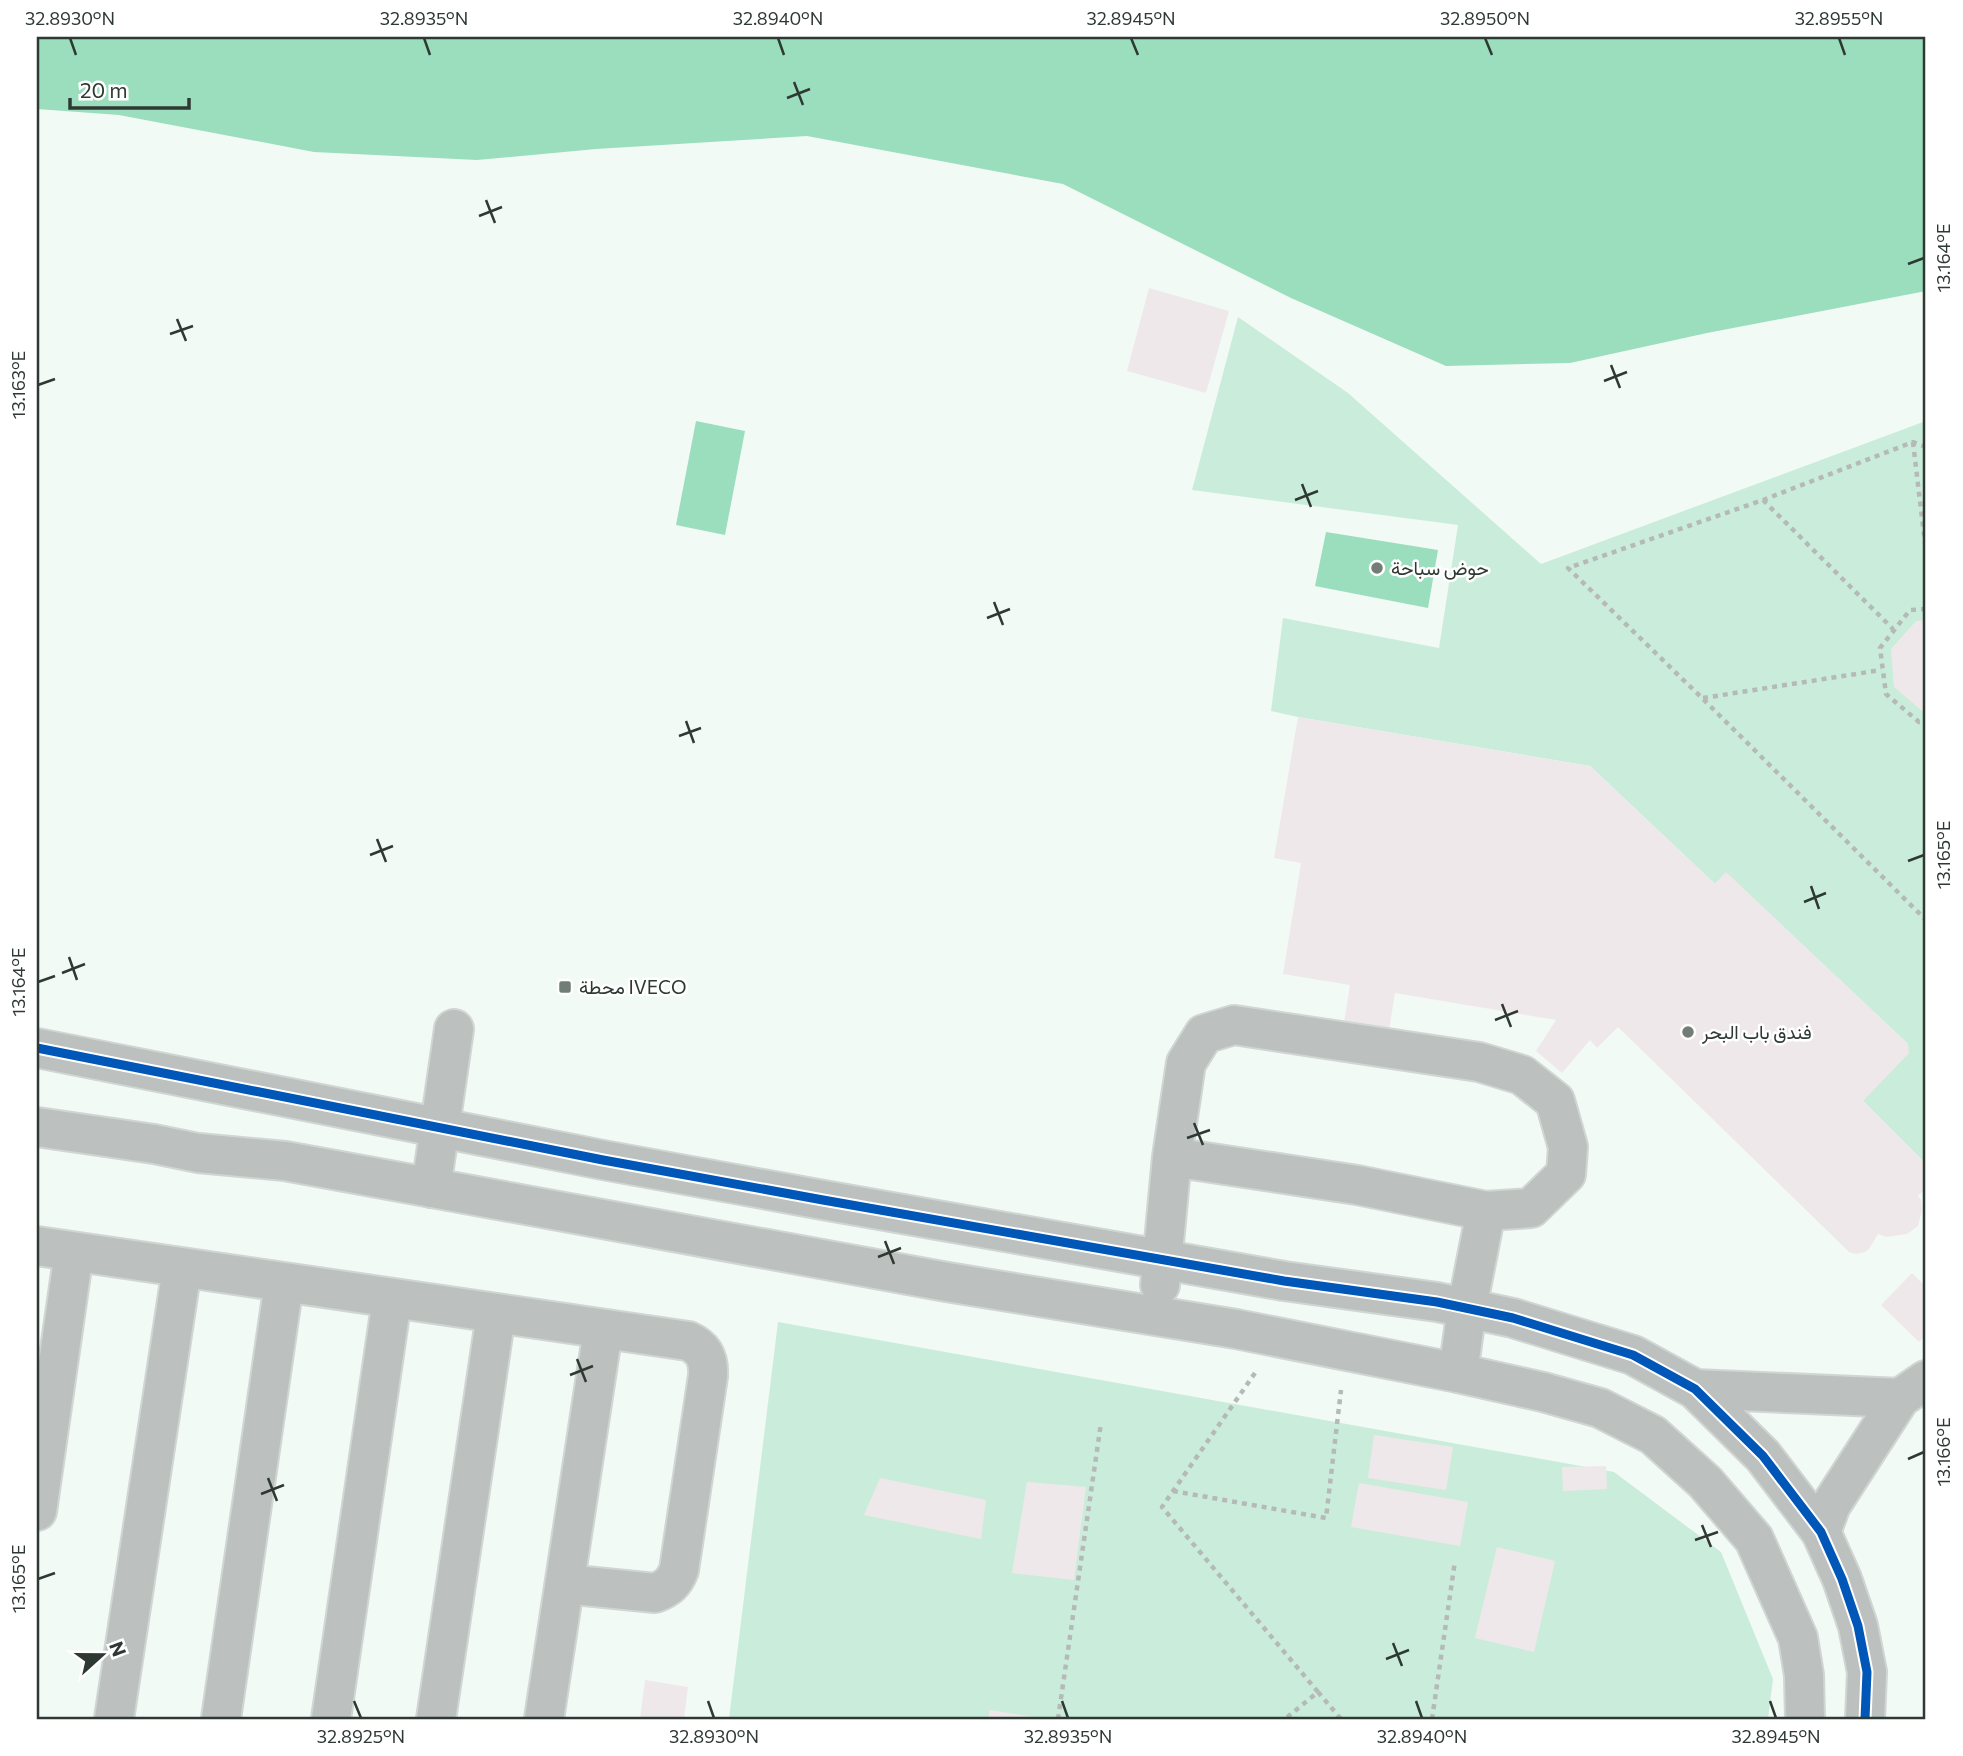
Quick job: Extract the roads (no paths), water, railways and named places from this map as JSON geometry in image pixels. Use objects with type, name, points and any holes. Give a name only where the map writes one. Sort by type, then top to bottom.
[{"type":"street","points":[[1156,1316],[1172,1157],[1186,1063],[1204,1034],[1234,1025],[1479,1062],[1521,1075],[1555,1101],[1568,1147],[1566,1174],[1531,1208],[1486,1211],[1357,1185],[1172,1157]]},
{"type":"street","points":[[431,1188],[453,1029]]},
{"type":"street","points":[[37,1048],[603,1160],[1284,1282],[1437,1302],[1513,1318],[1633,1355],[1695,1390],[1763,1456],[1821,1532],[1842,1579],[1858,1626],[1867,1672],[1865,1719]]},
{"type":"street","points":[[37,1128],[154,1144],[198,1153],[285,1161],[947,1282],[1280,1337],[1544,1392],[1600,1408],[1653,1435],[1705,1482],[1754,1539],[1798,1638],[1804,1675],[1805,1719]]},
{"type":"street","points":[[1458,1373],[1467,1308],[1486,1211]]},
{"type":"street","points":[[37,1247],[688,1341],[702,1350],[709,1367],[679,1570],[674,1580],[655,1593],[565,1584]]},
{"type":"street","points":[[37,1511],[74,1252]]},
{"type":"street","points":[[114,1719],[182,1268]]},
{"type":"street","points":[[221,1719],[284,1283]]},
{"type":"street","points":[[331,1719],[392,1299]]},
{"type":"street","points":[[436,1719],[496,1314]]},
{"type":"street","points":[[544,1719],[603,1330]]},
{"type":"street","points":[[1695,1390],[1916,1391]]},
{"type":"street","points":[[1821,1532],[1831,1505],[1916,1391]]},
{"type":"place","name":"حوض سباحة","points":[[1377,568]]},
{"type":"place","name":"محطة IVECO","points":[[565,987]]},
{"type":"place","name":"فندق باب البحر","points":[[1688,1032]]}]
